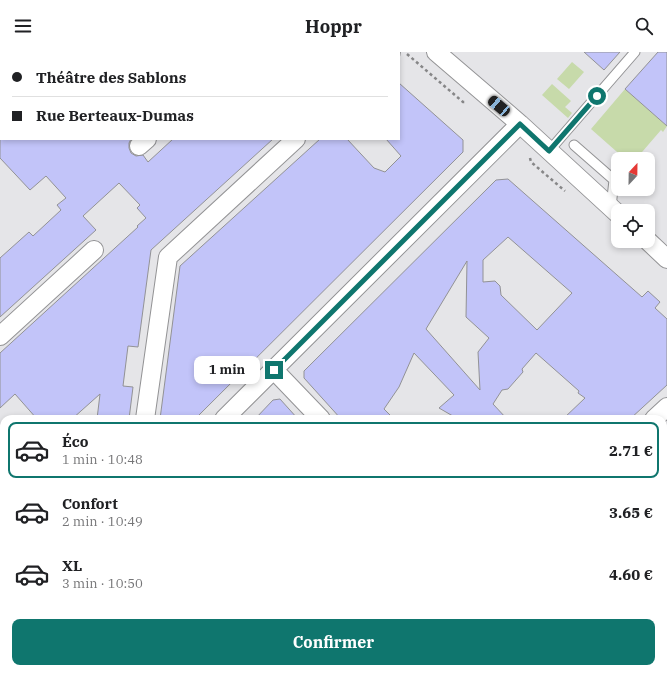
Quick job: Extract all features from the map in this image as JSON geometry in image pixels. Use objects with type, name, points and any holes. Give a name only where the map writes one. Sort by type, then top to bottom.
[{"type":"street","points":[[436,52],[520,124],[611,208]]},
{"type":"street","points":[[228,415],[520,124]]},
{"type":"street","points":[[146,415],[168,257],[295,140]]},
{"type":"street","points":[[655,247],[667,258]]},
{"type":"street","points":[[0,336],[94,250]]},
{"type":"street","points":[[274,370],[317,415]]},
{"type":"street","points":[[658,415],[667,407]]},
{"type":"lane","points":[[549,151],[635,52]]},
{"type":"lane","points":[[574,145],[614,180],[614,204]]},
{"type":"green space","points":[[572,62],[584,72],[569,89],[557,79]]},
{"type":"green space","points":[[552,84],[571,101],[565,107],[572,113],[568,118],[542,95]]},
{"type":"green space","points":[[625,89],[667,126],[663,132],[661,130],[642,152],[617,152],[591,129]]},
{"type":"building","points":[[584,52],[620,52],[604,70]]},
{"type":"building","points":[[658,52],[667,52],[667,126],[625,89]]},
{"type":"building","points":[[400,84],[463,140],[463,152],[199,415],[161,415],[180,266],[319,140],[348,140],[374,168],[385,172],[401,156],[387,140],[400,140]]},
{"type":"building","points":[[0,140],[130,140],[129,148],[131,153],[136,156],[143,155],[148,162],[172,140],[272,140],[151,250],[138,347],[128,346],[123,386],[133,387],[130,415],[97,415],[100,394],[76,415],[33,415],[15,394],[0,408],[0,353],[146,218],[137,208],[140,205],[119,183],[83,216],[96,230],[0,317],[0,258],[29,232],[33,236],[61,210],[57,205],[66,198],[46,176],[30,190],[0,158]]},
{"type":"building","points":[[508,179],[642,297],[648,291],[660,302],[655,308],[667,319],[667,385],[634,415],[567,415],[585,398],[536,353],[522,369],[523,372],[508,389],[502,390],[493,404],[503,415],[451,415],[439,408],[454,395],[414,353],[399,387],[384,409],[390,415],[337,415],[304,378],[304,371],[496,180]],"holes":[[[508,237],[572,293],[537,330],[501,295],[500,286],[495,281],[483,282],[483,260]],[[467,261],[466,317],[489,338],[478,352],[480,390],[426,329]]]},
{"type":"building","points":[[280,399],[294,415],[259,415],[273,400]]},
{"type":"route","points":[[274,370],[520,124],[549,151],[597,96]]}]
